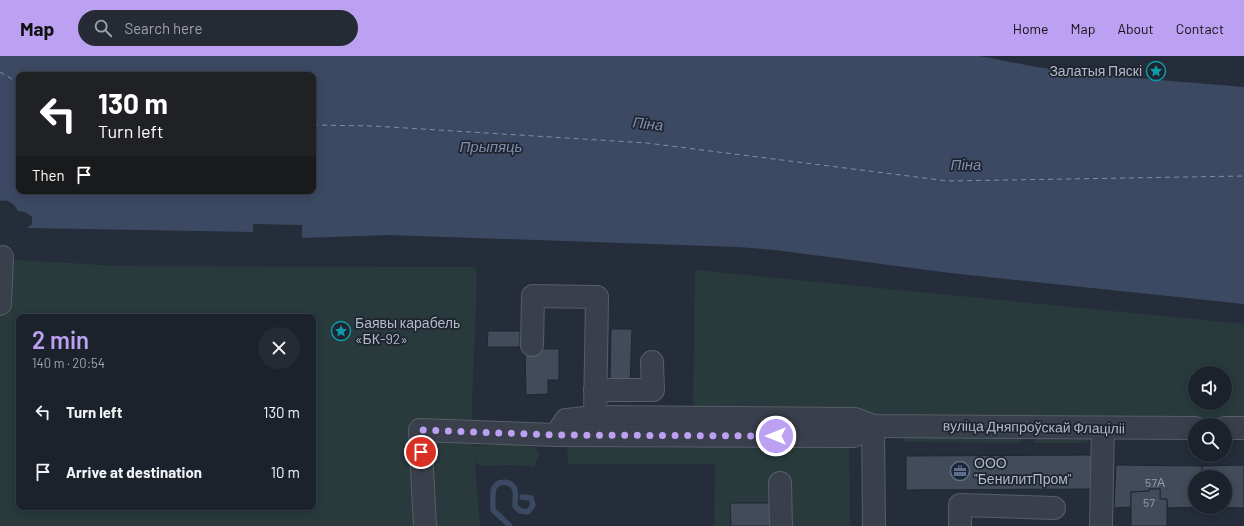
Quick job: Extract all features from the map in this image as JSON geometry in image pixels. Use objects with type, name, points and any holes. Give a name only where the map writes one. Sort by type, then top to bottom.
[{"type":"street","points":[[0,304],[2,257]]},
{"type":"street","points":[[532,345],[533,296],[597,297],[594,417]]},
{"type":"street","points":[[595,390],[653,390],[652,362]]},
{"type":"street","name":"вуліца Дняпроўскай Флаціліі","points":[[556,435],[566,420],[594,417],[855,419],[873,426],[1188,428]]},
{"type":"street","points":[[873,426],[874,526]]},
{"type":"street","name":"вуліца Дняпроўскай Флаціліі","points":[[425,526],[420,430],[556,435],[854,436],[873,426]]},
{"type":"street","points":[[1101,526],[1103,428]]},
{"type":"street","points":[[1232,428],[1244,428]]},
{"type":"street","points":[[780,483],[781,526]]},
{"type":"street","points":[[960,526],[960,505],[1054,508]]},
{"type":"shaded area","points":[[0,259],[120,266],[475,267],[477,276],[472,406],[474,446],[516,444],[535,447],[539,455],[534,467],[514,465],[481,466],[475,462],[480,526],[0,526]]},
{"type":"shaded area","points":[[695,270],[1244,324],[1244,419],[693,413]]},
{"type":"shaded area","points":[[903,435],[1023,437],[1020,443],[904,442]]},
{"type":"shaded area","points":[[1038,436],[1089,436],[1089,441],[1084,443],[1033,443]]},
{"type":"shaded area","points":[[849,445],[850,526],[714,526],[715,464],[568,464],[567,452],[569,447],[575,446]]},
{"type":"water","name":"Піна","points":[[0,56],[980,56],[1036,67],[1099,75],[1244,87],[1244,304],[950,273],[775,250],[738,247],[389,235],[302,238],[302,225],[253,224],[253,232],[27,228],[32,224],[32,217],[25,212],[18,211],[9,201],[0,201]]},
{"type":"building","points":[[611,329],[632,329],[630,385],[610,384]]},
{"type":"building","points":[[488,331],[520,331],[520,347],[487,347]]},
{"type":"building","points":[[525,349],[559,349],[559,380],[548,380],[548,394],[526,395]]},
{"type":"building","points":[[1093,455],[1093,489],[906,490],[906,456]]},
{"type":"building","points":[[1116,465],[1202,466],[1202,470],[1188,470],[1188,507],[1167,508],[1167,499],[1160,499],[1160,489],[1149,489],[1149,491],[1131,492],[1131,507],[1114,508]]},
{"type":"building","points":[[1244,465],[1244,508],[1232,508],[1232,470],[1202,470],[1202,466]]},
{"type":"building","points":[[1149,489],[1160,489],[1160,499],[1167,499],[1167,526],[1131,526],[1131,492],[1149,491]]},
{"type":"building","points":[[730,503],[774,503],[775,526],[731,526]]},
{"type":"waterway","points":[[510,526],[493,510],[494,488],[502,482],[511,485],[515,490],[515,506],[520,511],[528,512],[533,505],[531,498],[522,497]]},
{"type":"ferry route","points":[[0,72],[16,81]]},
{"type":"ferry route","points":[[316,125],[374,126],[647,143],[948,181],[1244,176]]},
{"type":"place","name":"Залатыя Пяскі","points":[[1156,71]]},
{"type":"place","name":"Баявы карабель «БК-92»","points":[[341,331]]},
{"type":"place","name":"ООО \"БенилитПром\"","points":[[960,471]]},
{"type":"route","points":[[421,452],[420,430],[556,435],[776,436]]},
{"type":"water label","name":"Прыпяць","points":[[491,147]]}]
